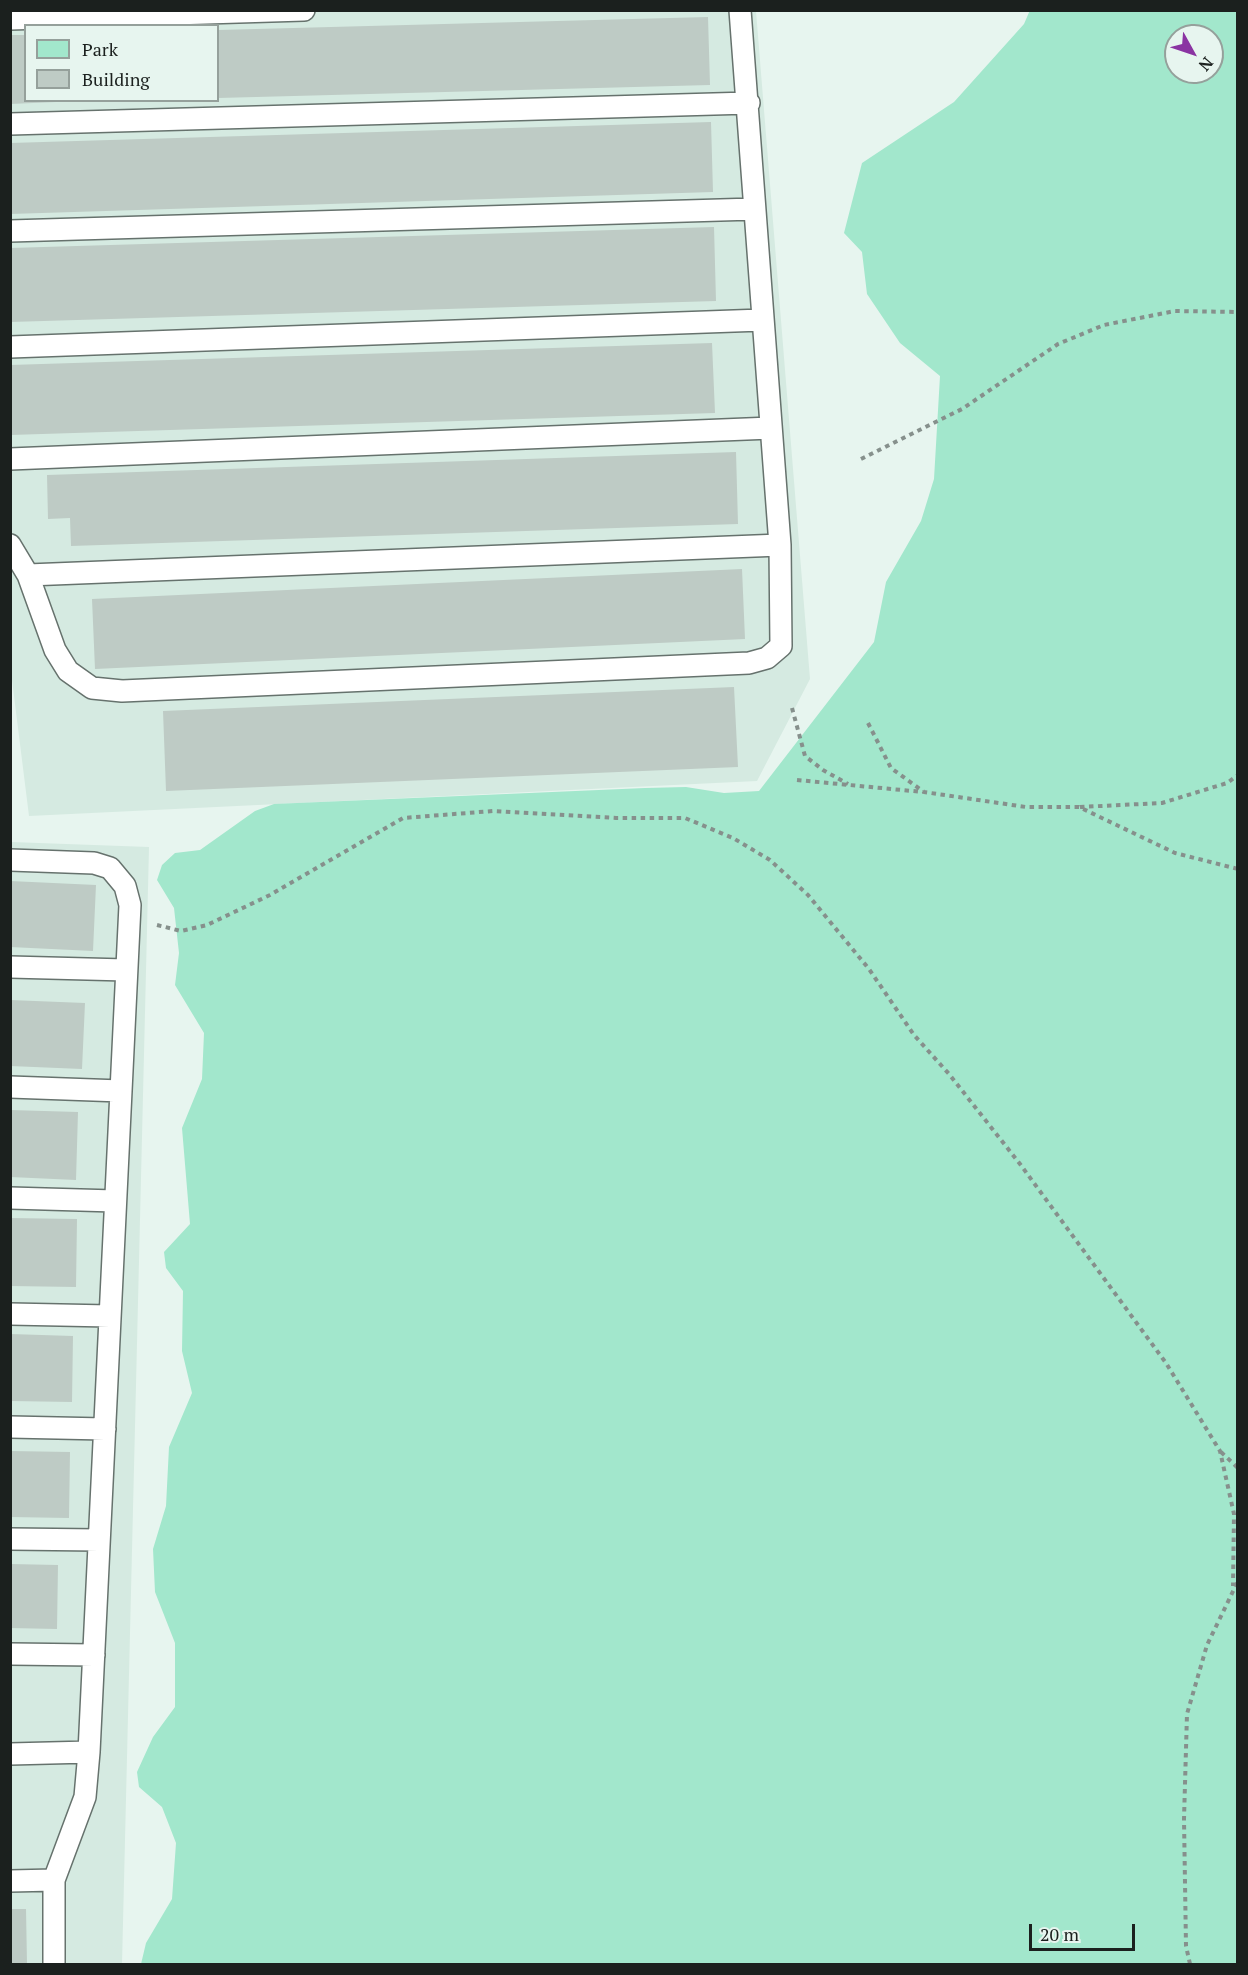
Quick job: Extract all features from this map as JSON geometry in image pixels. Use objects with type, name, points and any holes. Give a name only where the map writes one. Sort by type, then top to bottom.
[{"type":"lane","points":[[10,19],[304,10]]},
{"type":"lane","points":[[10,545],[28,575],[55,650],[68,671],[92,688],[122,691],[749,663],[767,658],[781,646],[780,545],[754,209],[749,103],[740,10]]},
{"type":"lane","points":[[10,124],[749,103]]},
{"type":"lane","points":[[10,231],[754,209]]},
{"type":"lane","points":[[10,347],[762,320]]},
{"type":"lane","points":[[10,459],[771,428]]},
{"type":"lane","points":[[28,575],[780,545]]},
{"type":"lane","points":[[10,860],[94,862],[110,868],[125,886],[130,905],[89,1752],[85,1797],[54,1880],[54,1965]]},
{"type":"lane","points":[[10,967],[126,970]]},
{"type":"lane","points":[[10,1087],[121,1091]]},
{"type":"lane","points":[[10,1198],[116,1201]]},
{"type":"lane","points":[[10,1314],[110,1316]]},
{"type":"lane","points":[[10,1427],[105,1429]]},
{"type":"lane","points":[[10,1539],[99,1540]]},
{"type":"lane","points":[[10,1654],[94,1655]]},
{"type":"lane","points":[[10,1754],[89,1752]]},
{"type":"lane","points":[[10,1881],[54,1880]]},
{"type":"path","points":[[861,459],[962,409],[1058,344],[1095,329],[1175,311],[1238,312]]},
{"type":"path","points":[[792,708],[805,756],[823,770],[851,785]]},
{"type":"path","points":[[868,723],[891,768],[924,792]]},
{"type":"path","points":[[797,780],[924,792],[1026,807],[1079,807],[1162,803],[1227,783],[1238,775]]},
{"type":"path","points":[[1079,807],[1175,853],[1238,869]]},
{"type":"path","points":[[130,905],[150,922],[168,929],[181,931],[207,925],[270,895],[403,818],[493,811],[616,818],[685,818],[733,838],[770,860],[808,895],[868,969],[914,1035],[950,1074],[1020,1164],[1159,1353],[1221,1451],[1238,1468]]},
{"type":"path","points":[[1221,1451],[1234,1514],[1233,1586]]},
{"type":"path","points":[[1190,1965],[1186,1946],[1184,1819],[1186,1714],[1207,1645],[1233,1586],[1238,1581]]},
{"type":"shaded area","points":[[10,11],[756,11],[810,679],[757,781],[29,816],[10,664]]},
{"type":"shaded area","points":[[11,842],[149,847],[122,1964],[11,1964]]},
{"type":"green space","points":[[1030,10],[1237,11],[1237,1964],[141,1964],[146,1943],[172,1899],[176,1843],[162,1807],[139,1787],[137,1772],[153,1737],[175,1707],[175,1643],[155,1592],[153,1549],[166,1506],[169,1447],[192,1393],[182,1351],[183,1291],[166,1268],[164,1252],[190,1224],[182,1128],[202,1079],[204,1033],[175,985],[179,953],[174,908],[157,880],[162,865],[175,853],[200,850],[255,811],[274,804],[645,788],[686,787],[724,793],[759,791],[874,642],[886,582],[921,521],[934,479],[940,376],[900,343],[867,294],[862,252],[844,233],[862,163],[954,102],[1024,24]]},
{"type":"building","points":[[708,17],[710,85],[219,98],[219,30]]},
{"type":"building","points":[[10,35],[24,35],[24,102],[56,102],[10,104]]},
{"type":"building","points":[[711,122],[713,192],[10,214],[10,143]]},
{"type":"building","points":[[714,227],[716,301],[10,322],[10,248]]},
{"type":"building","points":[[712,343],[715,413],[10,435],[10,365]]},
{"type":"building","points":[[736,452],[738,524],[71,546],[70,518],[48,519],[47,475]]},
{"type":"building","points":[[742,569],[745,639],[95,669],[92,599]]},
{"type":"building","points":[[734,687],[738,767],[166,791],[163,711]]},
{"type":"building","points":[[10,881],[96,885],[93,951],[10,947]]},
{"type":"building","points":[[10,1000],[85,1003],[82,1069],[10,1066]]},
{"type":"building","points":[[10,1110],[78,1112],[76,1180],[10,1177]]},
{"type":"building","points":[[10,1218],[77,1219],[76,1287],[10,1286]]},
{"type":"building","points":[[10,1334],[73,1336],[72,1402],[10,1401]]},
{"type":"building","points":[[10,1451],[70,1452],[69,1518],[10,1517]]},
{"type":"building","points":[[10,1564],[58,1565],[57,1629],[10,1628]]},
{"type":"building","points":[[10,1909],[26,1909],[27,1964],[10,1964]]}]
